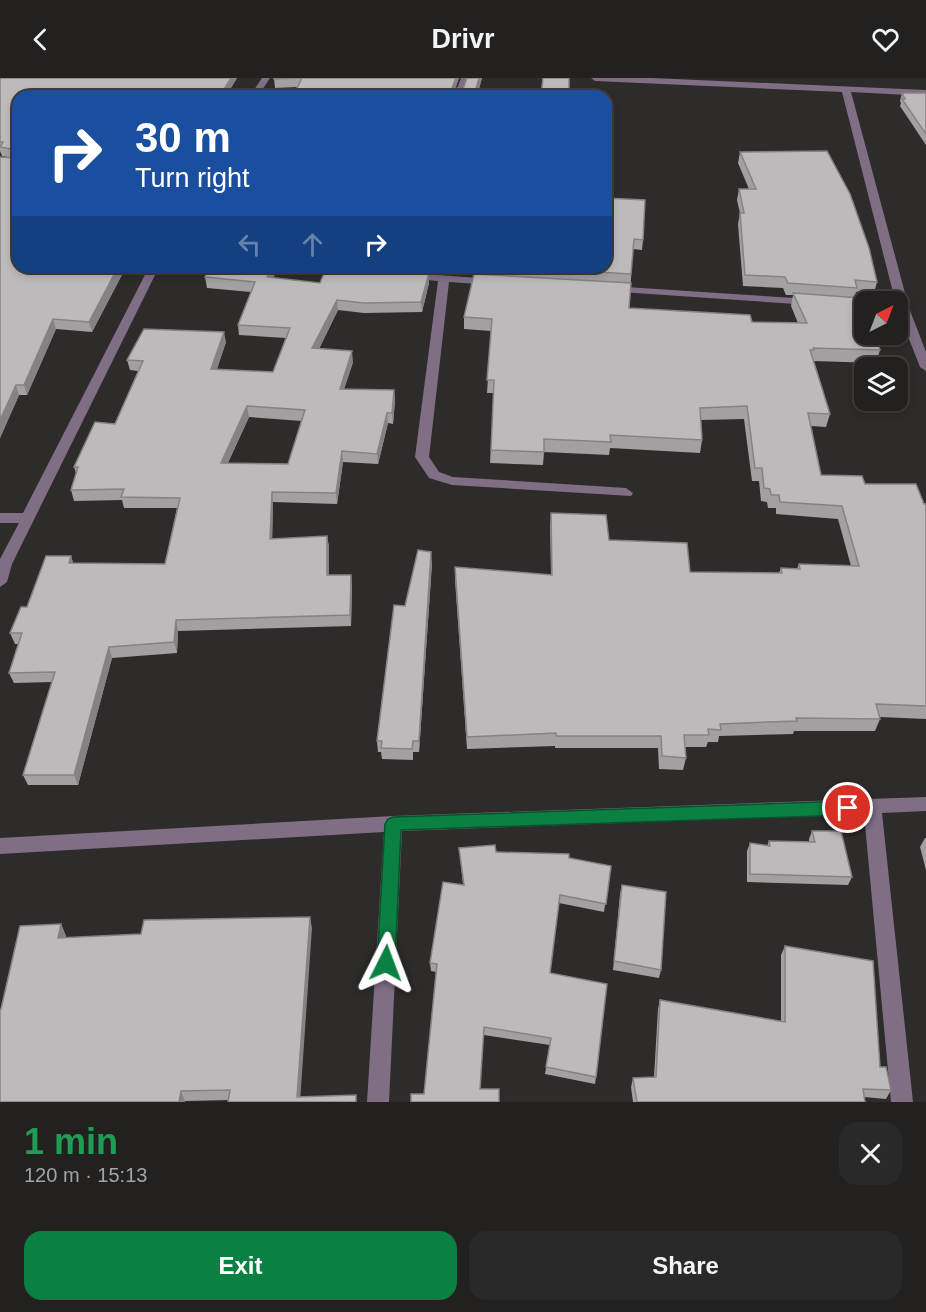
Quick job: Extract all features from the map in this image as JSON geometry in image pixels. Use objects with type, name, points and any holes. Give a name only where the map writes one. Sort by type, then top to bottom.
[{"type":"street","points":[[595,78],[696,80],[926,93]]},
{"type":"street","points":[[846,89],[896,291]]},
{"type":"street","points":[[0,582],[5,564],[151,273]]},
{"type":"street","points":[[362,273],[376,274]]},
{"type":"street","points":[[399,276],[502,282]]},
{"type":"street","points":[[444,279],[422,457],[434,474],[452,481],[626,493]]},
{"type":"street","points":[[595,288],[817,302]]},
{"type":"street","points":[[908,326],[926,367]]},
{"type":"street","points":[[0,518],[29,518]]},
{"type":"street","points":[[0,846],[393,824],[926,804]]},
{"type":"street","points":[[872,807],[902,1102]]},
{"type":"street","points":[[378,1102],[393,824]]},
{"type":"building","points":[[0,78],[231,78],[224,90],[12,90],[12,149],[0,147],[3,142],[0,142]]},
{"type":"building","points":[[302,78],[456,78],[452,88],[463,89],[467,78],[479,78],[476,90],[296,90]]},
{"type":"building","points":[[543,78],[569,78],[569,90],[542,90]]},
{"type":"building","points":[[902,93],[926,93],[926,134],[902,99],[905,99]]},
{"type":"building","points":[[827,151],[850,194],[869,248],[877,282],[855,280],[857,288],[788,283],[785,277],[745,275],[740,213],[744,213],[739,189],[756,189],[740,152]]},
{"type":"building","points":[[0,157],[12,158],[12,273],[115,273],[89,322],[53,319],[24,385],[16,385],[0,420]]},
{"type":"building","points":[[612,198],[645,200],[643,240],[634,239],[631,274],[612,273]]},
{"type":"building","points":[[207,273],[269,273],[267,277],[320,283],[324,273],[429,273],[421,302],[364,303],[337,300],[312,348],[352,351],[340,389],[394,390],[392,413],[387,413],[377,454],[342,451],[336,493],[272,492],[270,539],[327,536],[327,575],[351,575],[350,615],[176,620],[174,642],[109,647],[74,775],[23,775],[55,672],[9,673],[22,633],[10,633],[21,607],[27,607],[46,556],[71,556],[69,563],[165,564],[180,498],[121,497],[124,489],[71,490],[78,467],[74,467],[95,422],[115,424],[143,361],[127,360],[144,329],[224,332],[211,369],[273,372],[290,328],[238,325],[255,282],[205,277]],"holes":[[[247,406],[305,410],[288,464],[221,463]]]},
{"type":"building","points":[[474,274],[631,283],[629,308],[750,315],[752,322],[807,323],[793,293],[854,297],[854,345],[878,345],[880,350],[813,348],[814,350],[810,350],[830,414],[808,413],[821,475],[862,476],[865,484],[916,484],[926,504],[926,706],[876,704],[880,719],[796,718],[797,721],[720,724],[721,730],[708,729],[709,735],[684,735],[686,758],[662,756],[661,736],[556,736],[556,733],[467,737],[455,567],[552,575],[551,513],[606,515],[609,540],[687,543],[690,572],[782,573],[781,568],[800,569],[799,564],[859,566],[842,506],[780,502],[779,495],[771,495],[770,489],[764,488],[762,468],[755,468],[747,406],[700,408],[702,440],[610,435],[611,442],[544,439],[544,452],[491,450],[494,380],[487,380],[492,319],[464,317]]},
{"type":"building","points":[[418,550],[431,552],[419,741],[413,741],[412,749],[381,748],[382,741],[377,741],[394,605],[405,606]]},
{"type":"building","points":[[812,831],[841,831],[852,877],[750,874],[750,843],[770,846],[769,841],[815,842]]},
{"type":"building","points":[[495,845],[496,852],[569,854],[569,858],[611,866],[606,904],[560,895],[550,973],[607,984],[596,1077],[546,1067],[551,1038],[484,1027],[480,1089],[499,1089],[499,1102],[411,1102],[411,1094],[424,1094],[437,964],[430,963],[443,882],[464,885],[459,848]]},
{"type":"building","points":[[622,885],[666,892],[661,970],[614,961]]},
{"type":"building","points":[[310,917],[297,1097],[356,1095],[356,1102],[228,1102],[230,1090],[181,1091],[179,1102],[0,1102],[0,1009],[20,926],[61,924],[58,938],[141,934],[144,920]]},
{"type":"building","points":[[785,946],[873,961],[880,1067],[886,1067],[891,1090],[863,1089],[865,1102],[637,1102],[633,1078],[656,1077],[660,1000],[785,1022]]},
{"type":"route","points":[[386,963],[393,824],[848,808]]}]
